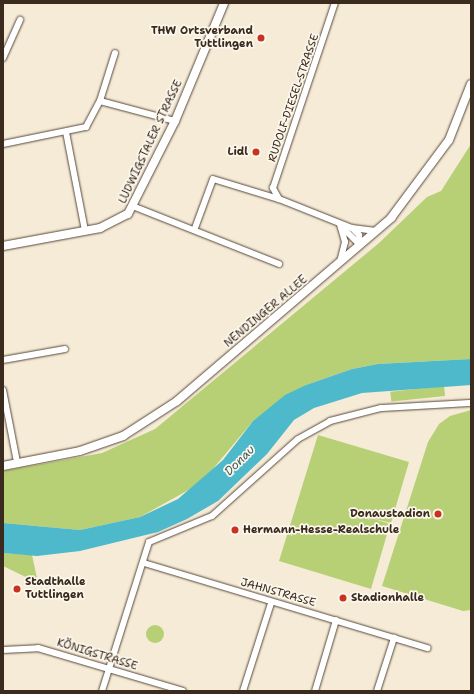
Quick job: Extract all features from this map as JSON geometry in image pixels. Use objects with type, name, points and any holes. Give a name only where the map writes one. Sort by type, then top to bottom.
[{"type":"street","name":"LUDWIGSTALER STRASSE","points":[[3,246],[85,231],[116,222],[135,207],[175,121],[224,3]]},
{"type":"street","name":"RUDOLF-DIESEL-STRASSE","points":[[279,198],[273,188],[335,3]]},
{"type":"street","points":[[3,58],[20,20]]},
{"type":"street","points":[[3,144],[86,127],[100,101],[115,53]]},
{"type":"street","name":"NENDINGER ALLEE","points":[[3,466],[80,451],[123,436],[151,422],[340,263],[391,218],[439,156],[459,120],[471,84]]},
{"type":"street","points":[[100,101],[175,121]]},
{"type":"street","points":[[66,132],[85,231]]},
{"type":"street","points":[[195,228],[213,179],[279,198],[340,225],[376,231]]},
{"type":"street","points":[[135,207],[195,228],[279,264]]},
{"type":"street","points":[[340,225],[360,245]]},
{"type":"street","points":[[340,225],[344,242],[340,263]]},
{"type":"street","points":[[352,228],[359,235],[360,245]]},
{"type":"street","points":[[3,360],[65,349]]},
{"type":"street","points":[[3,390],[18,462]]},
{"type":"street","points":[[102,691],[144,563],[149,542],[212,516],[298,439],[330,421],[376,408],[471,403]]},
{"type":"street","name":"JAHNSTRASSE","points":[[144,563],[271,603],[336,620],[428,648]]},
{"type":"street","points":[[243,691],[271,603]]},
{"type":"street","points":[[315,691],[336,620]]},
{"type":"street","points":[[377,691],[394,638]]},
{"type":"street","name":"KÖNIGSTRASSE","points":[[3,650],[35,647],[174,690],[183,691]]},
{"type":"green space","points":[[471,144],[471,359],[378,364],[352,369],[306,385],[253,421],[201,483],[140,517],[80,530],[3,523],[3,471],[102,453],[155,429],[379,243],[427,197],[441,191]]},
{"type":"green space","points":[[444,386],[445,396],[391,402],[390,392]]},
{"type":"green space","name":"Donaustadion","points":[[471,410],[471,610],[463,611],[382,586],[428,442],[439,424],[450,416]]},
{"type":"green space","points":[[318,435],[409,462],[391,523],[371,518],[390,524],[371,589],[279,561]]},
{"type":"green space","points":[[3,553],[32,555],[38,583],[3,566]]},
{"type":"green space","points":[[155,625],[161,628],[164,634],[161,640],[155,643],[149,640],[146,634],[149,628]]},
{"type":"water","name":"Donau","points":[[471,359],[471,385],[362,393],[314,408],[294,420],[267,454],[218,501],[187,519],[158,532],[80,551],[37,556],[3,553],[3,523],[80,530],[140,517],[178,499],[223,460],[253,421],[285,395],[306,385],[352,369],[378,364]]},
{"type":"place","name":"THW Ortsverband Tuttlingen","points":[[261,38]]},
{"type":"place","name":"Lidl","points":[[256,152]]},
{"type":"place","name":"Donaustadion","points":[[438,514]]},
{"type":"place","name":"Hermann-Hesse-Realschule","points":[[235,530]]},
{"type":"place","name":"Stadthalle Tuttlingen","points":[[17,589]]},
{"type":"place","name":"Stadionhalle","points":[[343,598]]}]
